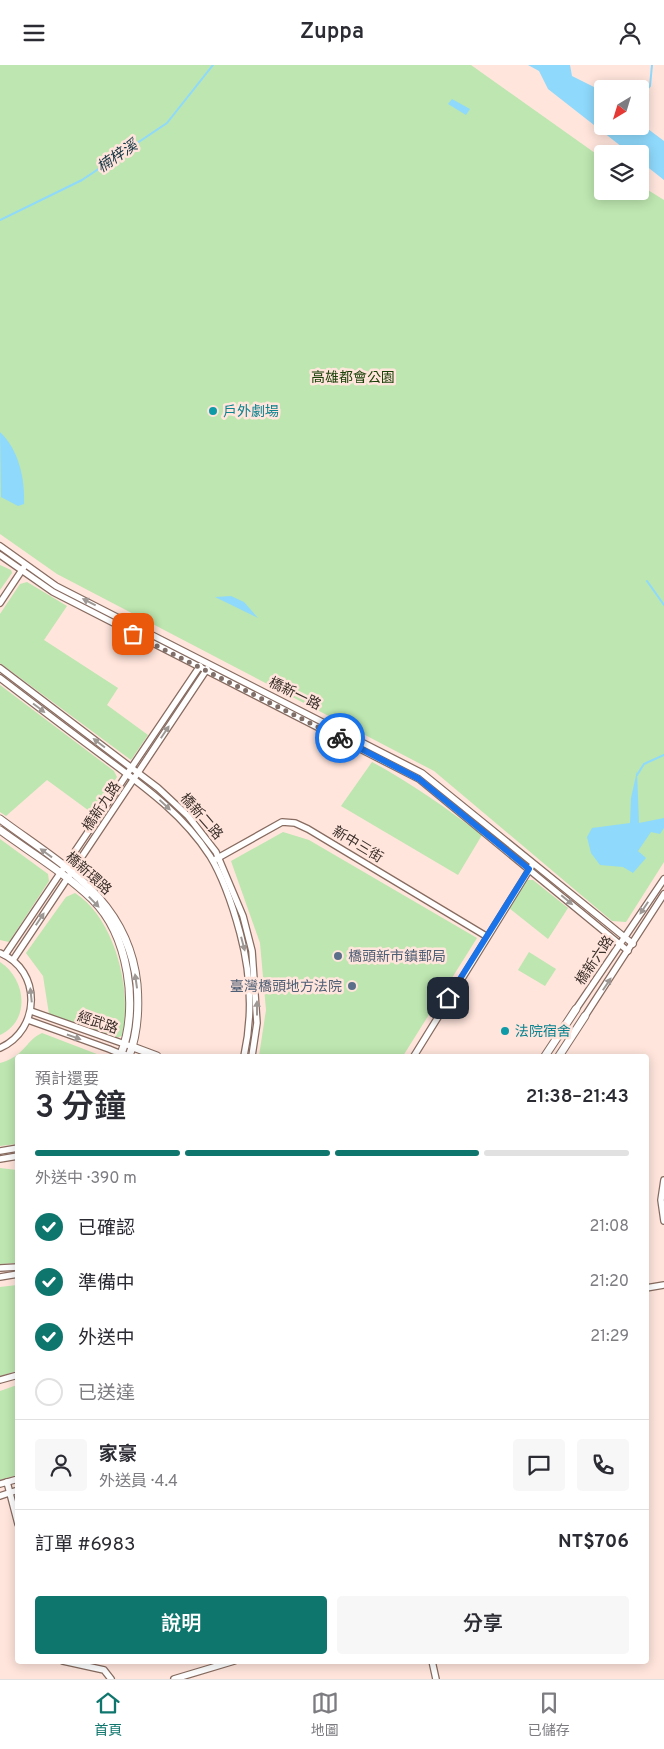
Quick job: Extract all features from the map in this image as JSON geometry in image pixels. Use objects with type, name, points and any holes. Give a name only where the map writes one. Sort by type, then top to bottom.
[{"type":"street","name":"橋新一路","points":[[0,546],[56,585],[210,665],[337,727],[422,773],[633,944]]},
{"type":"street","name":"橋新一路","points":[[0,555],[54,592],[198,668],[419,779],[628,951]]},
{"type":"street","points":[[0,603],[25,563]]},
{"type":"street","name":"橋新九路","points":[[3,954],[65,867],[203,661]]},
{"type":"street","name":"橋新九路","points":[[13,960],[210,665]]},
{"type":"street","name":"橋新二路","points":[[0,668],[138,772],[188,816],[219,857],[243,916],[252,951],[258,1023],[252,1054]]},
{"type":"street","name":"橋新二路","points":[[0,678],[134,779],[168,807],[212,861],[236,916],[245,952],[250,997],[250,1021],[244,1054]]},
{"type":"street","name":"橋新環路","points":[[0,819],[65,867],[105,903],[126,938],[136,976],[138,998],[138,1019],[133,1047],[126,1054]]},
{"type":"street","name":"新中三街","points":[[212,861],[282,822],[294,823],[308,829],[486,936]]},
{"type":"street","name":"橋新環路","points":[[0,830],[67,879],[100,909],[119,945],[131,997],[124,1054]]},
{"type":"street","points":[[415,1054],[486,936],[534,863]]},
{"type":"street","name":"橋新六路","points":[[546,1054],[664,879]]},
{"type":"street","name":"橋新六路","points":[[560,1054],[664,894]]},
{"type":"street","points":[[0,1048],[13,1040],[28,1020],[31,1011],[31,994],[27,977],[13,960],[3,954]]},
{"type":"street","name":"經武路","points":[[31,1011],[152,1054]]},
{"type":"street","name":"經武路","points":[[28,1020],[119,1054]]},
{"type":"street","points":[[0,1151],[15,1148]]},
{"type":"street","points":[[0,1159],[15,1156]]},
{"type":"street","points":[[664,1180],[661,1200],[664,1221]]},
{"type":"street","points":[[0,1268],[15,1267]]},
{"type":"street","points":[[0,1277],[15,1274]]},
{"type":"street","points":[[649,1288],[664,1285]]},
{"type":"street","points":[[0,1380],[15,1376]]},
{"type":"street","points":[[0,1484],[15,1480]]},
{"type":"street","points":[[7,1482],[15,1512]]},
{"type":"street","points":[[0,1496],[15,1491]]},
{"type":"street","points":[[77,1664],[104,1670],[111,1679]]},
{"type":"street","points":[[174,1679],[224,1664]]},
{"type":"street","points":[[433,1664],[436,1679]]},
{"type":"green space","name":"高雄都會公園","points":[[0,65],[471,65],[594,152],[594,200],[649,200],[649,191],[664,200],[664,862],[626,922],[612,921],[434,771],[57,574],[0,534]]},
{"type":"green space","points":[[0,565],[11,570],[12,573],[0,590]]},
{"type":"green space","points":[[27,582],[67,606],[44,640],[118,688],[107,705],[148,735],[131,760],[0,663],[0,614],[20,584]]},
{"type":"green space","points":[[0,685],[114,771],[117,777],[92,813],[47,780],[6,816],[0,812]]},
{"type":"green space","points":[[372,762],[401,778],[482,835],[458,875],[341,806]]},
{"type":"green space","points":[[283,832],[309,840],[477,938],[404,1054],[259,1054],[266,1010],[260,943],[231,861]]},
{"type":"green space","points":[[0,839],[48,874],[49,881],[9,942],[0,940]]},
{"type":"green space","points":[[526,880],[533,880],[568,908],[548,939],[509,908]]},
{"type":"green space","points":[[75,893],[89,905],[101,920],[118,957],[123,978],[125,1018],[122,1036],[112,1039],[49,1014],[43,976],[26,953],[66,897]]},
{"type":"green space","points":[[529,952],[556,969],[545,986],[518,970]]},
{"type":"green space","points":[[0,962],[15,978],[19,988],[21,1010],[17,1020],[0,1035]]},
{"type":"green space","points":[[42,1033],[97,1054],[18,1054]]},
{"type":"green space","points":[[14,1057],[15,1144],[0,1146],[0,1063]]},
{"type":"green space","points":[[0,1168],[15,1170],[15,1263],[0,1264]]},
{"type":"green space","points":[[15,1285],[15,1372],[0,1376],[0,1287]]},
{"type":"green space","points":[[15,1386],[15,1476],[0,1480],[0,1391]]},
{"type":"water","points":[[528,65],[570,65],[572,76],[594,87],[594,125],[548,89],[539,71]]},
{"type":"water","points":[[452,99],[470,109],[466,115],[448,104]]},
{"type":"water","points":[[649,130],[664,141],[664,180],[649,168],[649,145],[620,145],[607,135],[649,135]]},
{"type":"water","points":[[0,432],[12,447],[20,465],[24,504],[18,506],[1,497]]},
{"type":"water","points":[[231,596],[244,602],[258,618],[215,597]]},
{"type":"water","points":[[637,771],[639,823],[664,818],[664,828],[660,834],[651,832],[638,851],[646,858],[633,873],[623,867],[600,865],[591,853],[587,837],[592,828],[630,823],[631,798]]},
{"type":"waterway","name":"楠梓溪","points":[[0,220],[82,180],[167,123],[213,65]]},
{"type":"waterway","points":[[649,87],[652,65]]},
{"type":"waterway","points":[[647,581],[664,605]]},
{"type":"waterway","points":[[637,775],[644,764],[664,755]]},
{"type":"way so far","points":[[133,634],[340,738]]},
{"type":"place","name":"戶外劇場","points":[[213,411]]},
{"type":"place","name":"橋頭新市鎮郵局","points":[[338,956]]},
{"type":"place","name":"臺灣橋頭地方法院","points":[[352,986]]},
{"type":"place","name":"法院宿舍","points":[[505,1031]]},
{"type":"route","points":[[340,738],[419,779],[529,869],[448,998]]}]
